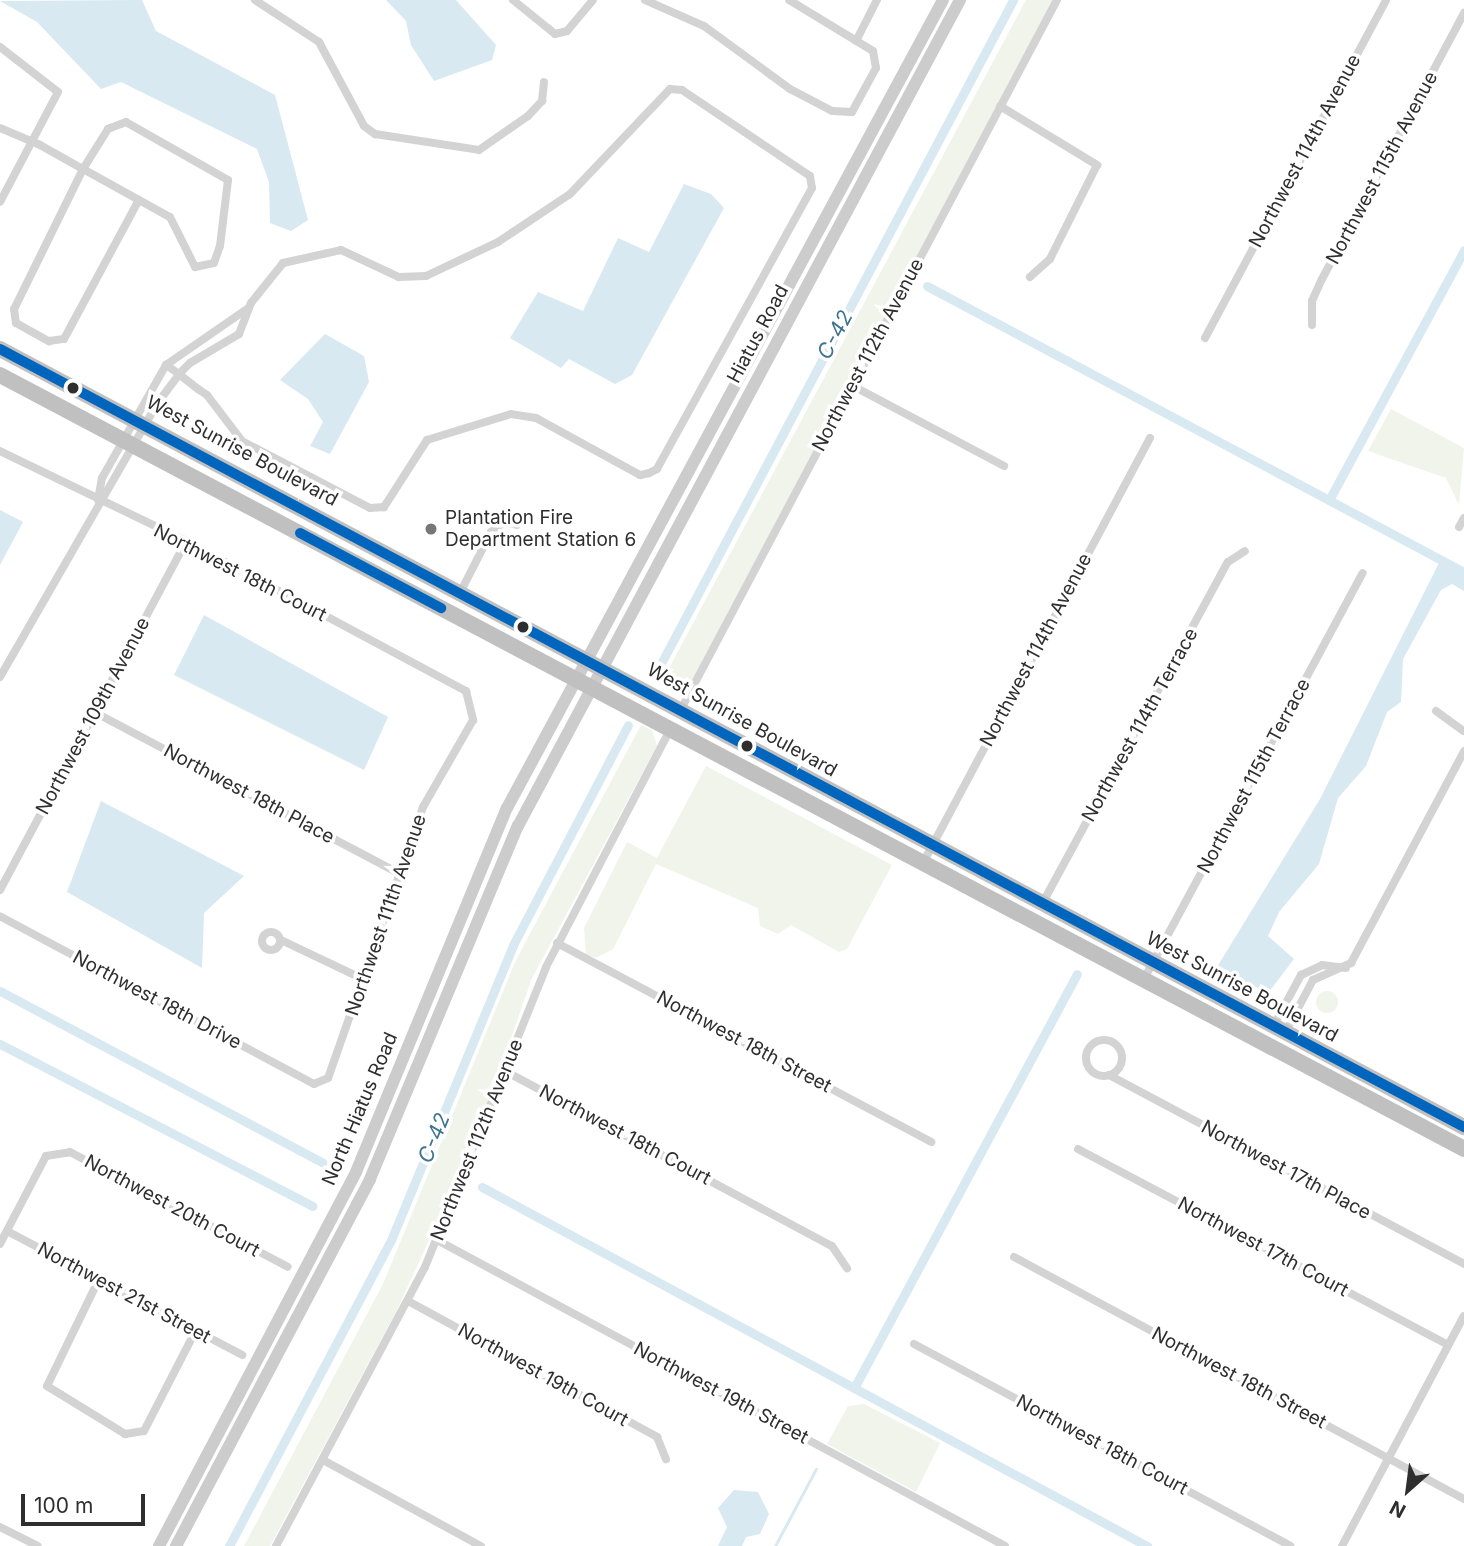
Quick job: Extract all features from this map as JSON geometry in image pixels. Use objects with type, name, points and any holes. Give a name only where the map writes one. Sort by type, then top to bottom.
[{"type":"highway","name":"West Sunrise Boulevard","points":[[0,349],[461,591],[1041,905],[1464,1127]]},
{"type":"highway","name":"West Sunrise Boulevard","points":[[0,375],[130,441],[670,730],[1464,1149]]},
{"type":"main road","name":"Hiatus Road","points":[[574,678],[943,0]]},
{"type":"main road","name":"Hiatus Road","points":[[591,687],[960,0]]},
{"type":"main road","name":"North Hiatus Road","points":[[159,1546],[356,1171],[480,862],[574,678]]},
{"type":"main road","name":"North Hiatus Road","points":[[176,1546],[370,1179],[494,875],[591,687]]},
{"type":"main road","points":[[175,1517],[188,1524]]},
{"type":"street","points":[[255,0],[319,42],[364,126],[375,134],[479,150],[528,116],[542,101],[544,82]]},
{"type":"street","points":[[513,0],[555,34],[567,31],[593,0]]},
{"type":"street","points":[[645,0],[704,26],[790,89],[843,115],[852,112],[876,61],[856,41],[789,0]]},
{"type":"street","points":[[856,41],[877,0]]},
{"type":"street","name":"Northwest 112th Avenue","points":[[680,710],[1057,0]]},
{"type":"street","name":"Northwest 114th Avenue","points":[[1205,338],[1385,0]]},
{"type":"street","name":"Northwest 115th Avenue","points":[[1312,325],[1312,301],[1322,279],[1464,13]]},
{"type":"street","points":[[0,47],[58,92],[0,202]]},
{"type":"street","points":[[0,677],[2,666],[130,441],[166,365],[248,308],[283,263],[303,254],[341,250],[413,279],[498,242],[570,194],[670,89],[682,90],[810,176],[812,188],[657,469],[639,475],[536,418],[511,414],[427,440],[384,507],[370,508],[242,441],[221,409],[166,365]]},
{"type":"street","points":[[1000,106],[1097,165],[1050,259],[1030,276]]},
{"type":"street","points":[[0,128],[29,145],[83,169],[170,217],[180,228],[189,261],[206,269],[214,262],[228,216],[229,188],[221,174],[116,122],[83,169],[24,283],[14,309],[16,323],[49,341],[64,339],[139,200]]},
{"type":"street","points":[[98,500],[102,478],[130,441],[140,422],[179,374],[239,334],[248,308]]},
{"type":"street","points":[[853,386],[1004,466]]},
{"type":"street","name":"Northwest 114th Avenue","points":[[923,863],[1150,438]]},
{"type":"street","name":"Northwest 18th Court","points":[[0,451],[186,541],[466,691],[473,704]]},
{"type":"street","points":[[1459,527],[1464,518]]},
{"type":"street","points":[[461,591],[491,532],[504,523],[517,525]]},
{"type":"street","name":"Northwest 109th Avenue","points":[[0,890],[186,541]]},
{"type":"street","name":"Northwest 114th Terrace","points":[[1041,905],[1228,562],[1245,551]]},
{"type":"street","name":"Northwest 115th Terrace","points":[[1144,979],[1363,573]]},
{"type":"street","name":"Northwest 111th Avenue","points":[[314,1084],[333,1069],[402,875],[423,807],[473,720],[473,704]]},
{"type":"street","points":[[1436,711],[1464,731]]},
{"type":"street","name":"Northwest 18th Place","points":[[96,713],[402,875]]},
{"type":"street","name":"Northwest 112th Avenue","points":[[276,1546],[438,1240],[557,943],[670,730]]},
{"type":"street","points":[[1279,1030],[1320,974],[1346,968],[1464,751]]},
{"type":"street","name":"Northwest 18th Drive","points":[[0,916],[314,1084]]},
{"type":"street","points":[[281,940],[363,979]]},
{"type":"street","name":"Northwest 18th Street","points":[[557,943],[931,1142]]},
{"type":"street","points":[[1279,1030],[1293,990],[1312,966],[1346,968]]},
{"type":"street","points":[[1293,990],[1305,996]]},
{"type":"street","points":[[1101,1041],[1121,1052],[1118,1069],[1109,1075],[1097,1074],[1086,1062],[1091,1046],[1101,1041]]},
{"type":"street","name":"Northwest 18th Court","points":[[505,1071],[832,1245],[847,1268]]},
{"type":"street","name":"Northwest 17th Place","points":[[1109,1075],[1464,1264]]},
{"type":"street","name":"Northwest 17th Court","points":[[1078,1149],[1448,1345]]},
{"type":"street","name":"Northwest 20th Court","points":[[7,1231],[54,1152],[70,1152],[288,1267]]},
{"type":"street","points":[[0,1244],[7,1231]]},
{"type":"street","name":"Northwest 21st Street","points":[[7,1231],[242,1355]]},
{"type":"street","name":"Northwest 19th Street","points":[[438,1240],[1005,1546]]},
{"type":"street","name":"Northwest 18th Street","points":[[1014,1257],[1464,1499]]},
{"type":"street","points":[[99,1279],[47,1387],[136,1436],[196,1330]]},
{"type":"street","name":"Northwest 19th Court","points":[[408,1301],[657,1437],[666,1459]]},
{"type":"street","points":[[1342,1546],[1464,1316]]},
{"type":"street","name":"Northwest 18th Court","points":[[914,1344],[1290,1546]]},
{"type":"street","points":[[323,1460],[481,1546]]},
{"type":"street","points":[[0,1527],[38,1546]]},
{"type":"shaded area","points":[[142,0],[156,31],[275,95],[308,220],[291,231],[270,223],[269,182],[257,149],[121,82],[101,89],[37,22],[0,1]]},
{"type":"shaded area","points":[[386,0],[456,0],[496,45],[492,60],[434,81],[411,45],[406,21]]},
{"type":"shaded area","points":[[1026,0],[1054,0],[688,687],[672,692],[660,685]]},
{"type":"shaded area","points":[[684,184],[711,194],[724,208],[632,375],[615,384],[569,359],[561,368],[510,338],[538,292],[583,311],[618,238],[649,252]]},
{"type":"shaded area","points":[[325,334],[364,356],[369,382],[330,454],[310,446],[323,422],[308,399],[280,380]]},
{"type":"shaded area","points":[[1391,409],[1464,448],[1459,505],[1446,478],[1368,451]]},
{"type":"shaded area","points":[[0,510],[23,522],[0,565]]},
{"type":"shaded area","points":[[1441,559],[1464,572],[1464,591],[1452,584],[1441,590],[1403,659],[1401,702],[1387,712],[1366,766],[1338,798],[1319,864],[1279,912],[1268,936],[1294,959],[1268,993],[1217,967],[1320,799]]},
{"type":"shaded area","points":[[204,615],[388,717],[364,770],[174,675]]},
{"type":"shaded area","points":[[641,725],[652,730],[657,746],[532,978],[476,1138],[396,1312],[270,1546],[244,1546],[383,1284],[516,960]]},
{"type":"shaded area","points":[[706,766],[892,865],[847,949],[839,952],[791,925],[778,934],[760,926],[758,908],[656,864],[613,949],[596,958],[586,954],[584,928],[627,842],[657,858]]},
{"type":"shaded area","points":[[101,801],[244,876],[204,913],[202,968],[67,892]]},
{"type":"shaded area","points":[[1323,991],[1331,991],[1338,998],[1338,1006],[1331,1013],[1323,1013],[1316,1006],[1316,998]]},
{"type":"shaded area","points":[[864,1404],[940,1443],[916,1492],[827,1444],[848,1406]]},
{"type":"shaded area","points":[[734,1490],[758,1492],[769,1514],[760,1534],[746,1537],[742,1546],[718,1546],[727,1527],[718,1508]]},
{"type":"waterway","name":"C-42","points":[[657,671],[1013,0]]},
{"type":"waterway","points":[[1329,500],[1464,250]]},
{"type":"waterway","points":[[927,286],[1464,572]]},
{"type":"waterway","name":"C-42","points":[[229,1546],[391,1240],[513,945],[628,725]]},
{"type":"waterway","points":[[854,1388],[1077,974]]},
{"type":"waterway","points":[[0,991],[322,1162]]},
{"type":"waterway","points":[[0,1044],[312,1206]]},
{"type":"waterway","points":[[482,1187],[1147,1546]]},
{"type":"waterway","points":[[775,1546],[816,1469]]},
{"type":"transit line","points":[[0,349],[1464,1127]]},
{"type":"transit line","points":[[300,533],[441,608]]},
{"type":"place","name":"Plantation Fire Department Station 6","points":[[431,529]]}]
